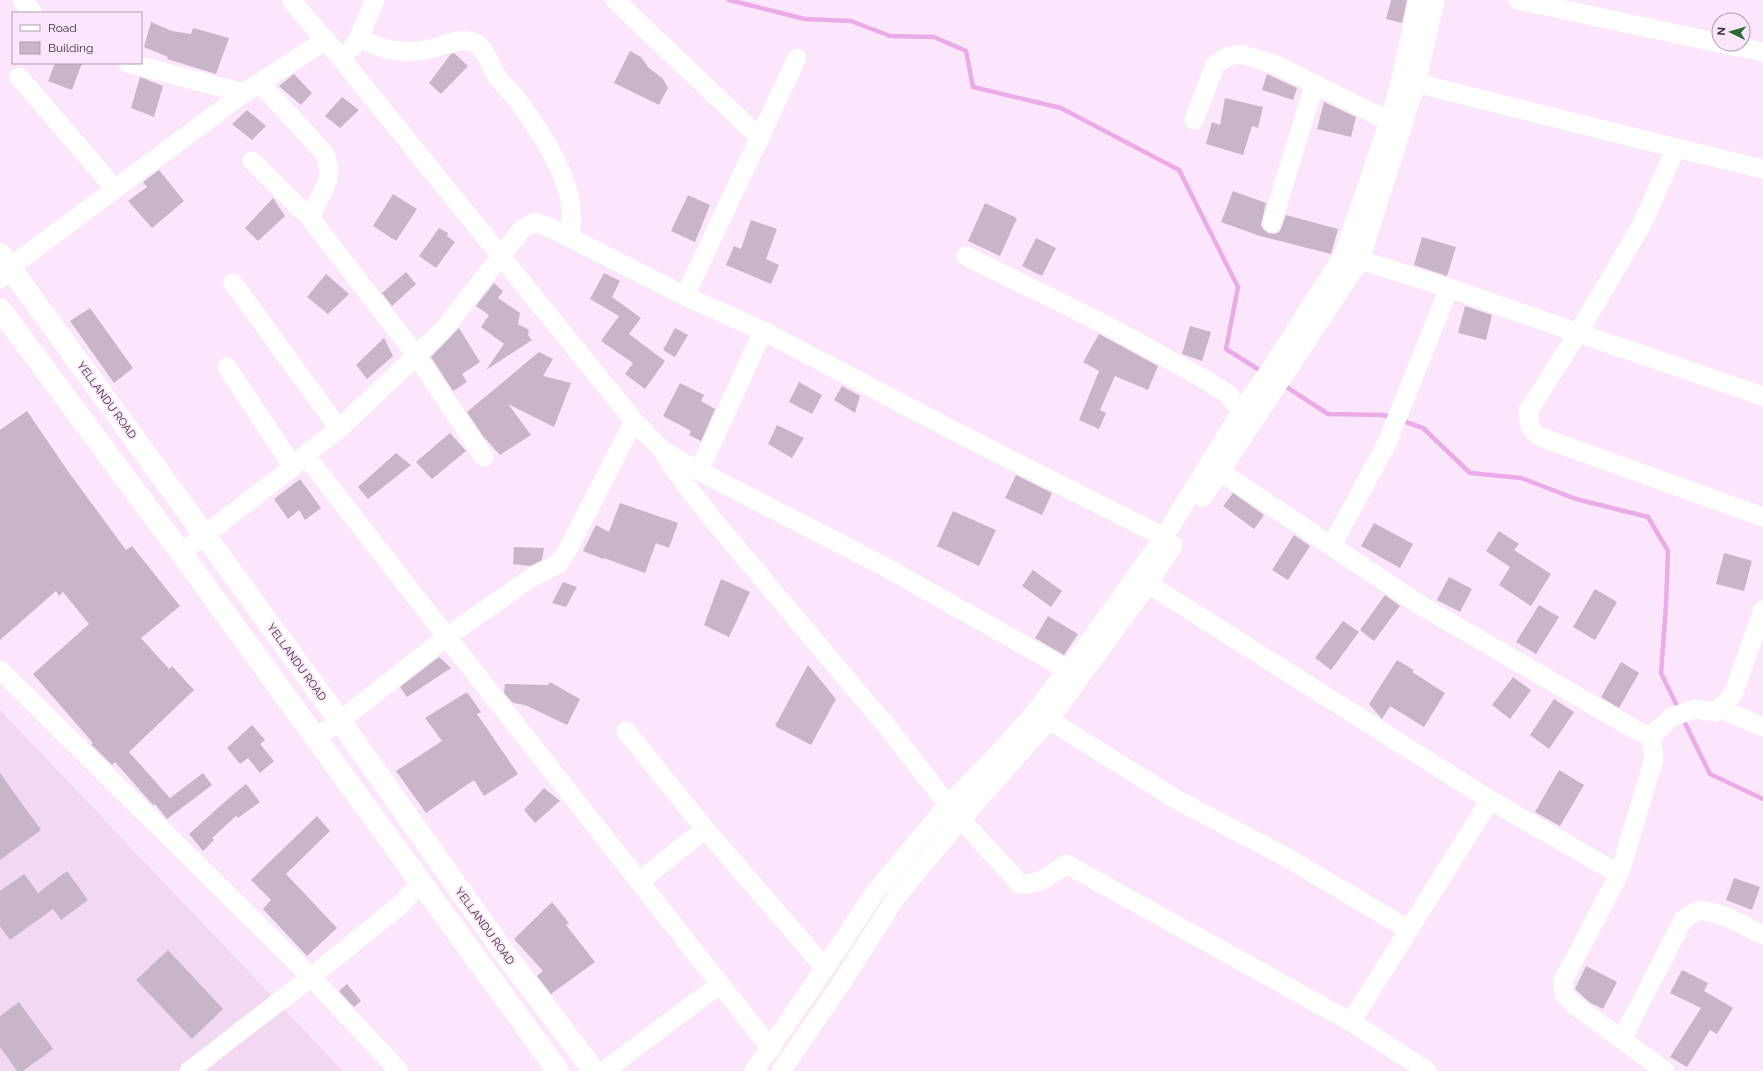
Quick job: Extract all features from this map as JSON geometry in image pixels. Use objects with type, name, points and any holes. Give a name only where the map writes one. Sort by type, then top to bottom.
[{"type":"main road","name":"YELLANDU ROAD","points":[[3,267],[53,326],[340,721],[505,954],[594,1071]]},
{"type":"main road","points":[[0,309],[181,553],[558,1071]]},
{"type":"street","points":[[22,0],[32,12]]},
{"type":"street","points":[[291,0],[344,62],[634,421],[663,451],[675,471],[713,520],[888,728],[948,805],[1020,884],[1032,885],[1048,878],[1066,864],[1351,1022],[1427,1071]]},
{"type":"street","points":[[344,62],[359,37],[375,0]]},
{"type":"street","points":[[615,0],[760,138]]},
{"type":"street","points":[[1279,370],[1343,255],[1389,121],[1401,79],[1418,0]]},
{"type":"street","points":[[754,1071],[875,892],[948,805],[999,753],[1036,712],[1068,670],[1164,537],[1249,408],[1360,260],[1416,83],[1435,0]]},
{"type":"street","points":[[1518,0],[1711,41]]},
{"type":"street","points":[[359,37],[369,44],[386,50],[412,52],[455,41],[471,41],[482,48],[497,78],[515,98],[557,161],[566,187],[571,208],[571,238]]},
{"type":"street","points":[[3,267],[115,189],[244,93],[326,40]]},
{"type":"street","points":[[1751,49],[1763,52]]},
{"type":"street","points":[[1194,120],[1215,65],[1226,57],[1240,54],[1276,65],[1389,121]]},
{"type":"street","points":[[685,296],[797,58]]},
{"type":"street","points":[[132,64],[244,93]]},
{"type":"street","points":[[19,77],[115,189]]},
{"type":"street","points":[[260,83],[325,154],[330,169],[328,180],[310,218]]},
{"type":"street","points":[[1416,83],[1763,169]]},
{"type":"street","points":[[1272,223],[1314,85]]},
{"type":"street","points":[[1676,148],[1641,226],[1578,333],[1528,411],[1529,425],[1533,432],[1543,438],[1763,517]]},
{"type":"street","points":[[252,161],[310,218],[416,355],[484,457]]},
{"type":"street","points":[[181,553],[339,430],[443,330],[501,258],[522,229],[534,222],[551,228],[685,296],[763,331],[958,433],[1164,537]]},
{"type":"street","points":[[966,256],[1108,326],[1204,379],[1249,408]]},
{"type":"street","points":[[1360,260],[1449,288],[1763,396]]},
{"type":"street","points":[[232,284],[339,430]]},
{"type":"street","points":[[1332,545],[1387,443],[1449,288]]},
{"type":"street","points":[[699,471],[763,331]]},
{"type":"street","points":[[227,367],[299,461],[446,637],[640,881],[770,1049]]},
{"type":"street","points":[[781,1071],[840,985],[897,896],[961,819],[1049,720],[1148,584],[1219,471],[1249,408]]},
{"type":"street","points":[[315,738],[340,721],[446,637],[534,576],[558,564],[567,551],[634,421]]},
{"type":"street","points":[[663,451],[887,568],[1068,670]]},
{"type":"street","points":[[1219,471],[1420,605],[1632,728],[1651,737]]},
{"type":"street","points":[[1148,584],[1490,800],[1619,874]]},
{"type":"street","points":[[1651,737],[1671,717],[1696,709],[1714,712],[1725,704],[1734,692],[1761,620]]},
{"type":"street","points":[[0,670],[311,978],[399,1071]]},
{"type":"street","points":[[1719,708],[1763,727]]},
{"type":"street","points":[[1049,720],[1179,801],[1286,857],[1409,930]]},
{"type":"street","points":[[626,731],[705,829],[825,968]]},
{"type":"street","points":[[1651,737],[1654,759],[1619,874],[1563,981],[1564,994],[1573,1004],[1665,1071]]},
{"type":"street","points":[[1351,1022],[1490,800]]},
{"type":"street","points":[[640,881],[705,829]]},
{"type":"street","points":[[188,1071],[311,978],[399,906],[421,883]]},
{"type":"street","points":[[1622,1040],[1683,920],[1690,914],[1699,911],[1714,913],[1763,935]]},
{"type":"street","points":[[604,1071],[720,984]]},
{"type":"shaded area","points":[[0,710],[343,1071],[0,1071]]},
{"type":"building","points":[[1391,0],[1407,0],[1402,23],[1386,19]]},
{"type":"building","points":[[151,22],[172,31],[191,34],[193,28],[229,38],[216,74],[167,59],[168,57],[144,47]]},
{"type":"building","points":[[630,51],[641,57],[649,68],[663,79],[668,88],[659,105],[614,83]]},
{"type":"building","points":[[454,53],[468,66],[441,94],[429,83],[451,54]]},
{"type":"building","points":[[55,64],[82,64],[72,90],[48,81]]},
{"type":"building","points":[[294,74],[312,93],[301,105],[279,86]]},
{"type":"building","points":[[1267,74],[1297,88],[1293,100],[1262,90]]},
{"type":"building","points":[[140,77],[163,86],[154,117],[131,108]]},
{"type":"building","points":[[342,97],[359,110],[340,128],[325,116]]},
{"type":"building","points":[[1225,98],[1263,107],[1258,128],[1252,126],[1243,155],[1206,144],[1212,122],[1220,125]]},
{"type":"building","points":[[1324,102],[1356,117],[1351,137],[1317,129]]},
{"type":"building","points":[[247,110],[266,126],[252,140],[232,124]]},
{"type":"building","points":[[159,170],[184,201],[152,228],[128,201],[147,187],[143,182]]},
{"type":"building","points":[[1233,191],[1266,203],[1261,225],[1268,233],[1275,234],[1280,231],[1286,215],[1338,229],[1331,254],[1260,236],[1221,222]]},
{"type":"building","points":[[393,194],[417,209],[396,241],[373,226]]},
{"type":"building","points":[[688,195],[710,205],[695,242],[671,231]]},
{"type":"building","points":[[273,198],[285,216],[258,241],[245,228]]},
{"type":"building","points":[[985,203],[1017,218],[1000,256],[968,241]]},
{"type":"building","points":[[751,220],[777,229],[766,259],[779,265],[771,284],[726,265],[734,246],[741,249]]},
{"type":"building","points":[[439,228],[448,233],[447,236],[455,242],[436,268],[419,256]]},
{"type":"building","points":[[1422,237],[1456,247],[1447,276],[1414,265]]},
{"type":"building","points":[[1036,238],[1056,248],[1042,276],[1022,266]]},
{"type":"building","points":[[406,272],[416,284],[392,306],[382,293]]},
{"type":"building","points":[[604,273],[620,281],[612,297],[641,318],[629,334],[665,361],[645,389],[625,374],[633,363],[601,341],[619,316],[590,299]]},
{"type":"building","points":[[326,274],[349,294],[328,314],[307,297]]},
{"type":"building","points":[[494,283],[503,291],[498,298],[520,313],[518,324],[529,330],[528,335],[532,340],[486,370],[504,344],[481,327],[489,315],[476,306]]},
{"type":"building","points":[[1465,306],[1492,315],[1486,340],[1458,333]]},
{"type":"building","points":[[90,308],[133,368],[114,383],[70,321]]},
{"type":"building","points":[[1190,326],[1211,332],[1202,361],[1182,354]]},
{"type":"building","points":[[459,328],[480,362],[462,374],[467,382],[453,391],[431,357]]},
{"type":"building","points":[[675,328],[688,335],[675,357],[663,350]]},
{"type":"building","points":[[1099,334],[1158,366],[1148,390],[1115,376],[1100,410],[1106,413],[1099,429],[1079,420],[1099,371],[1083,362]]},
{"type":"building","points":[[384,338],[393,356],[367,379],[356,365]]},
{"type":"building","points":[[539,352],[553,359],[543,376],[571,383],[554,427],[508,404],[531,435],[500,455],[483,436],[467,412]]},
{"type":"building","points":[[799,382],[822,395],[812,414],[789,402]]},
{"type":"building","points":[[680,383],[704,395],[701,401],[715,409],[701,441],[689,435],[691,431],[663,416]]},
{"type":"building","points":[[842,386],[860,396],[855,413],[834,400]]},
{"type":"building","points":[[27,411],[70,474],[126,550],[132,546],[180,606],[141,638],[169,669],[172,666],[194,690],[129,752],[170,798],[203,773],[212,785],[167,819],[155,804],[153,805],[115,762],[112,765],[91,744],[93,743],[33,674],[89,624],[63,592],[59,596],[56,591],[0,640],[0,430]]},
{"type":"building","points":[[777,425],[804,438],[792,458],[768,444]]},
{"type":"building","points":[[450,433],[466,451],[432,479],[416,462]]},
{"type":"building","points":[[396,453],[411,465],[368,499],[358,487]]},
{"type":"building","points":[[1016,475],[1052,493],[1042,515],[1005,498]]},
{"type":"building","points":[[300,479],[321,508],[305,520],[299,510],[288,519],[274,499]]},
{"type":"building","points":[[1233,493],[1264,515],[1254,529],[1223,506]]},
{"type":"building","points":[[620,503],[678,523],[669,548],[656,543],[645,573],[583,551],[596,525],[609,532]]},
{"type":"building","points":[[953,511],[996,530],[979,566],[937,546]]},
{"type":"building","points":[[1374,523],[1413,544],[1400,568],[1361,546]]},
{"type":"building","points":[[1499,531],[1519,544],[1514,550],[1551,574],[1531,606],[1499,585],[1510,567],[1486,551]]},
{"type":"building","points":[[1294,535],[1310,546],[1288,580],[1272,570]]},
{"type":"building","points":[[514,547],[544,548],[542,560],[530,566],[513,564]]},
{"type":"building","points":[[1724,553],[1752,561],[1744,591],[1716,584]]},
{"type":"building","points":[[1033,570],[1062,591],[1051,607],[1022,586]]},
{"type":"building","points":[[1449,577],[1472,589],[1460,612],[1437,600]]},
{"type":"building","points":[[721,579],[750,592],[729,637],[704,625]]},
{"type":"building","points":[[563,582],[577,587],[566,607],[552,603]]},
{"type":"building","points":[[1595,589],[1617,602],[1595,640],[1573,627]]},
{"type":"building","points":[[1385,595],[1400,606],[1374,641],[1360,630]]},
{"type":"building","points":[[1539,605],[1559,617],[1536,654],[1516,642]]},
{"type":"building","points":[[1048,616],[1078,634],[1064,655],[1035,638]]},
{"type":"building","points":[[1343,621],[1359,632],[1331,670],[1315,658]]},
{"type":"building","points":[[439,657],[451,668],[407,697],[400,687]]},
{"type":"building","points":[[1397,660],[1414,670],[1412,672],[1445,693],[1424,727],[1390,706],[1382,719],[1369,704]]},
{"type":"building","points":[[1621,662],[1639,673],[1619,708],[1601,697]]},
{"type":"building","points":[[808,665],[836,699],[811,745],[775,726]]},
{"type":"building","points":[[1513,677],[1531,690],[1510,719],[1492,705]]},
{"type":"building","points":[[550,682],[580,699],[567,725],[525,705],[513,703],[504,693],[505,684],[548,685]]},
{"type":"building","points":[[467,692],[481,712],[477,714],[518,774],[484,796],[474,780],[426,813],[396,771],[442,741],[425,718]]},
{"type":"building","points":[[1554,699],[1574,712],[1549,749],[1530,735]]},
{"type":"building","points":[[252,725],[265,740],[260,744],[274,761],[260,773],[248,758],[240,764],[227,748]]},
{"type":"building","points":[[1559,770],[1584,785],[1560,826],[1535,812]]},
{"type":"building","points":[[0,773],[41,830],[0,860]]},
{"type":"building","points":[[246,784],[260,802],[238,818],[236,816],[212,838],[214,840],[203,851],[189,834]]},
{"type":"building","points":[[544,788],[560,801],[535,823],[524,810]]},
{"type":"building","points":[[317,816],[330,831],[286,874],[337,928],[307,956],[263,909],[271,900],[251,880]]},
{"type":"building","points":[[67,871],[88,900],[61,920],[53,909],[10,940],[0,926],[0,891],[24,874],[38,893]]},
{"type":"building","points":[[1734,878],[1760,887],[1752,910],[1726,900]]},
{"type":"building","points":[[552,902],[569,923],[566,925],[595,962],[551,994],[537,976],[543,971],[514,939]]},
{"type":"building","points":[[168,950],[223,1009],[192,1039],[136,980]]},
{"type":"building","points":[[1586,966],[1617,982],[1603,1009],[1589,1002],[1575,989]]},
{"type":"building","points":[[1682,970],[1708,983],[1704,991],[1733,1008],[1717,1034],[1710,1030],[1687,1067],[1670,1057],[1701,1008],[1670,993]]},
{"type":"building","points":[[347,984],[361,1001],[354,1007],[339,991]]},
{"type":"building","points":[[19,1002],[53,1049],[23,1071],[17,1071],[0,1047],[0,1016]]},
{"type":"waterway","points":[[729,0],[805,19],[851,21],[890,36],[934,37],[966,51],[973,87],[1061,108],[1179,170],[1238,287],[1226,349],[1264,373]]},
{"type":"waterway","points":[[1282,384],[1328,414],[1383,415],[1393,418]]},
{"type":"waterway","points":[[1400,420],[1423,428],[1470,473],[1521,478],[1576,499],[1648,517],[1668,551],[1661,673],[1679,710]]},
{"type":"waterway","points":[[1682,717],[1710,774],[1763,799]]}]
